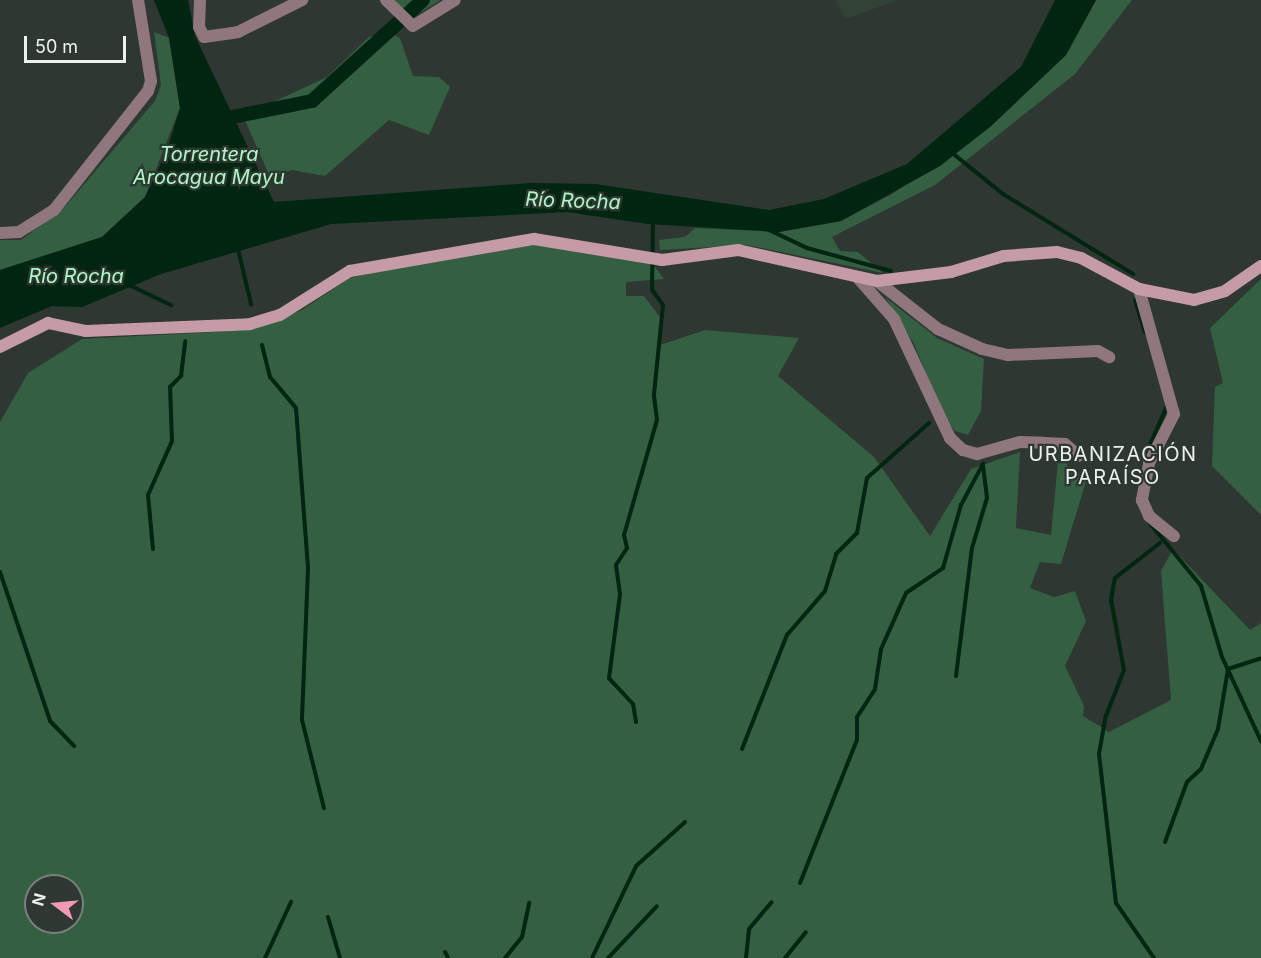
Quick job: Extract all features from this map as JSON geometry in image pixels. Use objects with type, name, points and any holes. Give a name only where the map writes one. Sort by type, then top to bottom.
[{"type":"street","points":[[0,232],[19,232],[54,210],[148,91],[152,81],[138,0]]},
{"type":"street","points":[[200,0],[199,27],[204,37],[238,32],[302,0]]},
{"type":"street","points":[[386,0],[413,26],[455,0]]},
{"type":"street","points":[[0,347],[48,323],[86,331],[250,324],[280,315],[350,271],[534,239],[662,260],[738,250],[877,281],[951,272],[1004,256],[1057,252],[1082,258],[1138,290],[1194,300],[1225,291],[1261,266]]},
{"type":"street","points":[[858,278],[894,319],[950,438],[963,450],[977,454],[1020,442],[1065,444],[1079,456]]},
{"type":"street","points":[[877,281],[938,329],[982,349],[1008,355],[1098,351],[1109,357]]},
{"type":"street","points":[[1138,290],[1174,414],[1149,463],[1142,500],[1149,516],[1174,536]]},
{"type":"shaded area","points":[[395,0],[441,0],[411,18]]},
{"type":"shaded area","points":[[835,0],[898,0],[846,19]]},
{"type":"shaded area","points":[[1096,0],[1132,0],[1075,74],[935,185],[832,237],[840,251],[858,252],[883,273],[747,245],[660,250],[659,240],[685,237],[695,228],[779,232],[841,221],[892,194],[990,127],[1066,55]]},
{"type":"shaded area","points":[[154,32],[169,38],[180,108],[145,197],[102,237],[0,270],[0,240],[21,240],[63,209],[155,101],[161,85]]},
{"type":"shaded area","points":[[390,33],[400,38],[413,76],[439,77],[450,87],[429,135],[389,120],[325,176],[292,170],[270,177],[243,116],[327,77],[369,37]]},
{"type":"shaded area","points":[[541,243],[652,263],[664,279],[626,282],[626,296],[644,296],[662,320],[660,345],[705,330],[799,338],[778,376],[874,457],[930,536],[971,469],[1020,452],[1016,528],[1051,535],[1059,451],[1069,468],[1087,478],[1061,564],[1040,562],[1030,588],[1054,597],[1075,591],[1086,621],[1065,666],[1084,706],[1083,716],[1109,732],[1171,700],[1161,571],[1173,549],[1250,630],[1261,623],[1261,958],[0,958],[0,422],[28,373],[82,339],[251,330],[302,310],[350,278],[435,257]]},
{"type":"shaded area","points":[[1261,279],[1261,515],[1212,466],[1215,387],[1223,383],[1210,328]]},
{"type":"shaded area","points":[[885,297],[937,338],[984,359],[981,411],[968,435],[955,431],[945,418],[914,344]]},
{"type":"water","name":"Río Rocha","points":[[154,0],[188,0],[195,36],[274,202],[531,183],[595,184],[769,210],[824,199],[907,164],[1021,67],[1055,0],[1096,0],[1066,55],[990,127],[940,166],[841,221],[779,232],[648,224],[567,212],[331,224],[161,274],[82,307],[52,306],[0,328],[0,270],[102,237],[145,197],[167,150],[180,108],[169,38]]},
{"type":"waterway","points":[[217,120],[312,101],[423,0]]},
{"type":"waterway","points":[[951,152],[1003,194],[1133,274]]},
{"type":"waterway","points":[[636,722],[633,704],[609,678],[620,594],[616,565],[627,548],[624,535],[657,420],[654,394],[663,305],[652,290],[653,220]]},
{"type":"waterway","points":[[767,229],[807,248],[891,271]]},
{"type":"waterway","points":[[238,249],[251,304]]},
{"type":"waterway","points":[[129,285],[171,305]]},
{"type":"waterway","points":[[1135,300],[1145,333]]},
{"type":"waterway","points":[[153,549],[148,495],[172,441],[170,387],[181,376],[185,341]]},
{"type":"waterway","points":[[262,345],[270,377],[296,408],[308,569],[302,720],[324,808]]},
{"type":"waterway","points":[[1138,498],[1146,454],[1167,406]]},
{"type":"waterway","points":[[742,749],[787,635],[825,591],[836,554],[857,533],[867,478],[929,423]]},
{"type":"waterway","points":[[956,676],[972,548],[987,498],[983,464]]},
{"type":"waterway","points":[[800,883],[857,740],[857,717],[875,689],[881,649],[906,593],[943,568],[961,505],[983,464]]},
{"type":"waterway","points":[[1148,521],[1201,586],[1222,657],[1261,741]]},
{"type":"waterway","points":[[1154,958],[1116,903],[1099,754],[1106,716],[1124,670],[1111,600],[1115,578],[1160,543]]},
{"type":"waterway","points":[[0,572],[50,721],[74,746]]},
{"type":"waterway","points":[[1165,842],[1187,782],[1201,769],[1218,729],[1228,669],[1261,658]]},
{"type":"waterway","points":[[592,958],[636,866],[685,822]]},
{"type":"waterway","points":[[265,958],[291,902]]},
{"type":"waterway","points":[[746,958],[749,929],[772,902]]},
{"type":"waterway","points":[[505,958],[522,937],[529,903]]},
{"type":"waterway","points":[[608,958],[657,906]]},
{"type":"waterway","points":[[328,917],[340,958]]},
{"type":"waterway","points":[[785,958],[806,932]]},
{"type":"waterway","points":[[445,952],[448,958]]},
{"type":"district","name":"URBANIZACIÓN PARAÍSO","points":[[1113,466]]},
{"type":"water label","name":"Torrentera Arocagua Mayu","points":[[209,166]]}]
